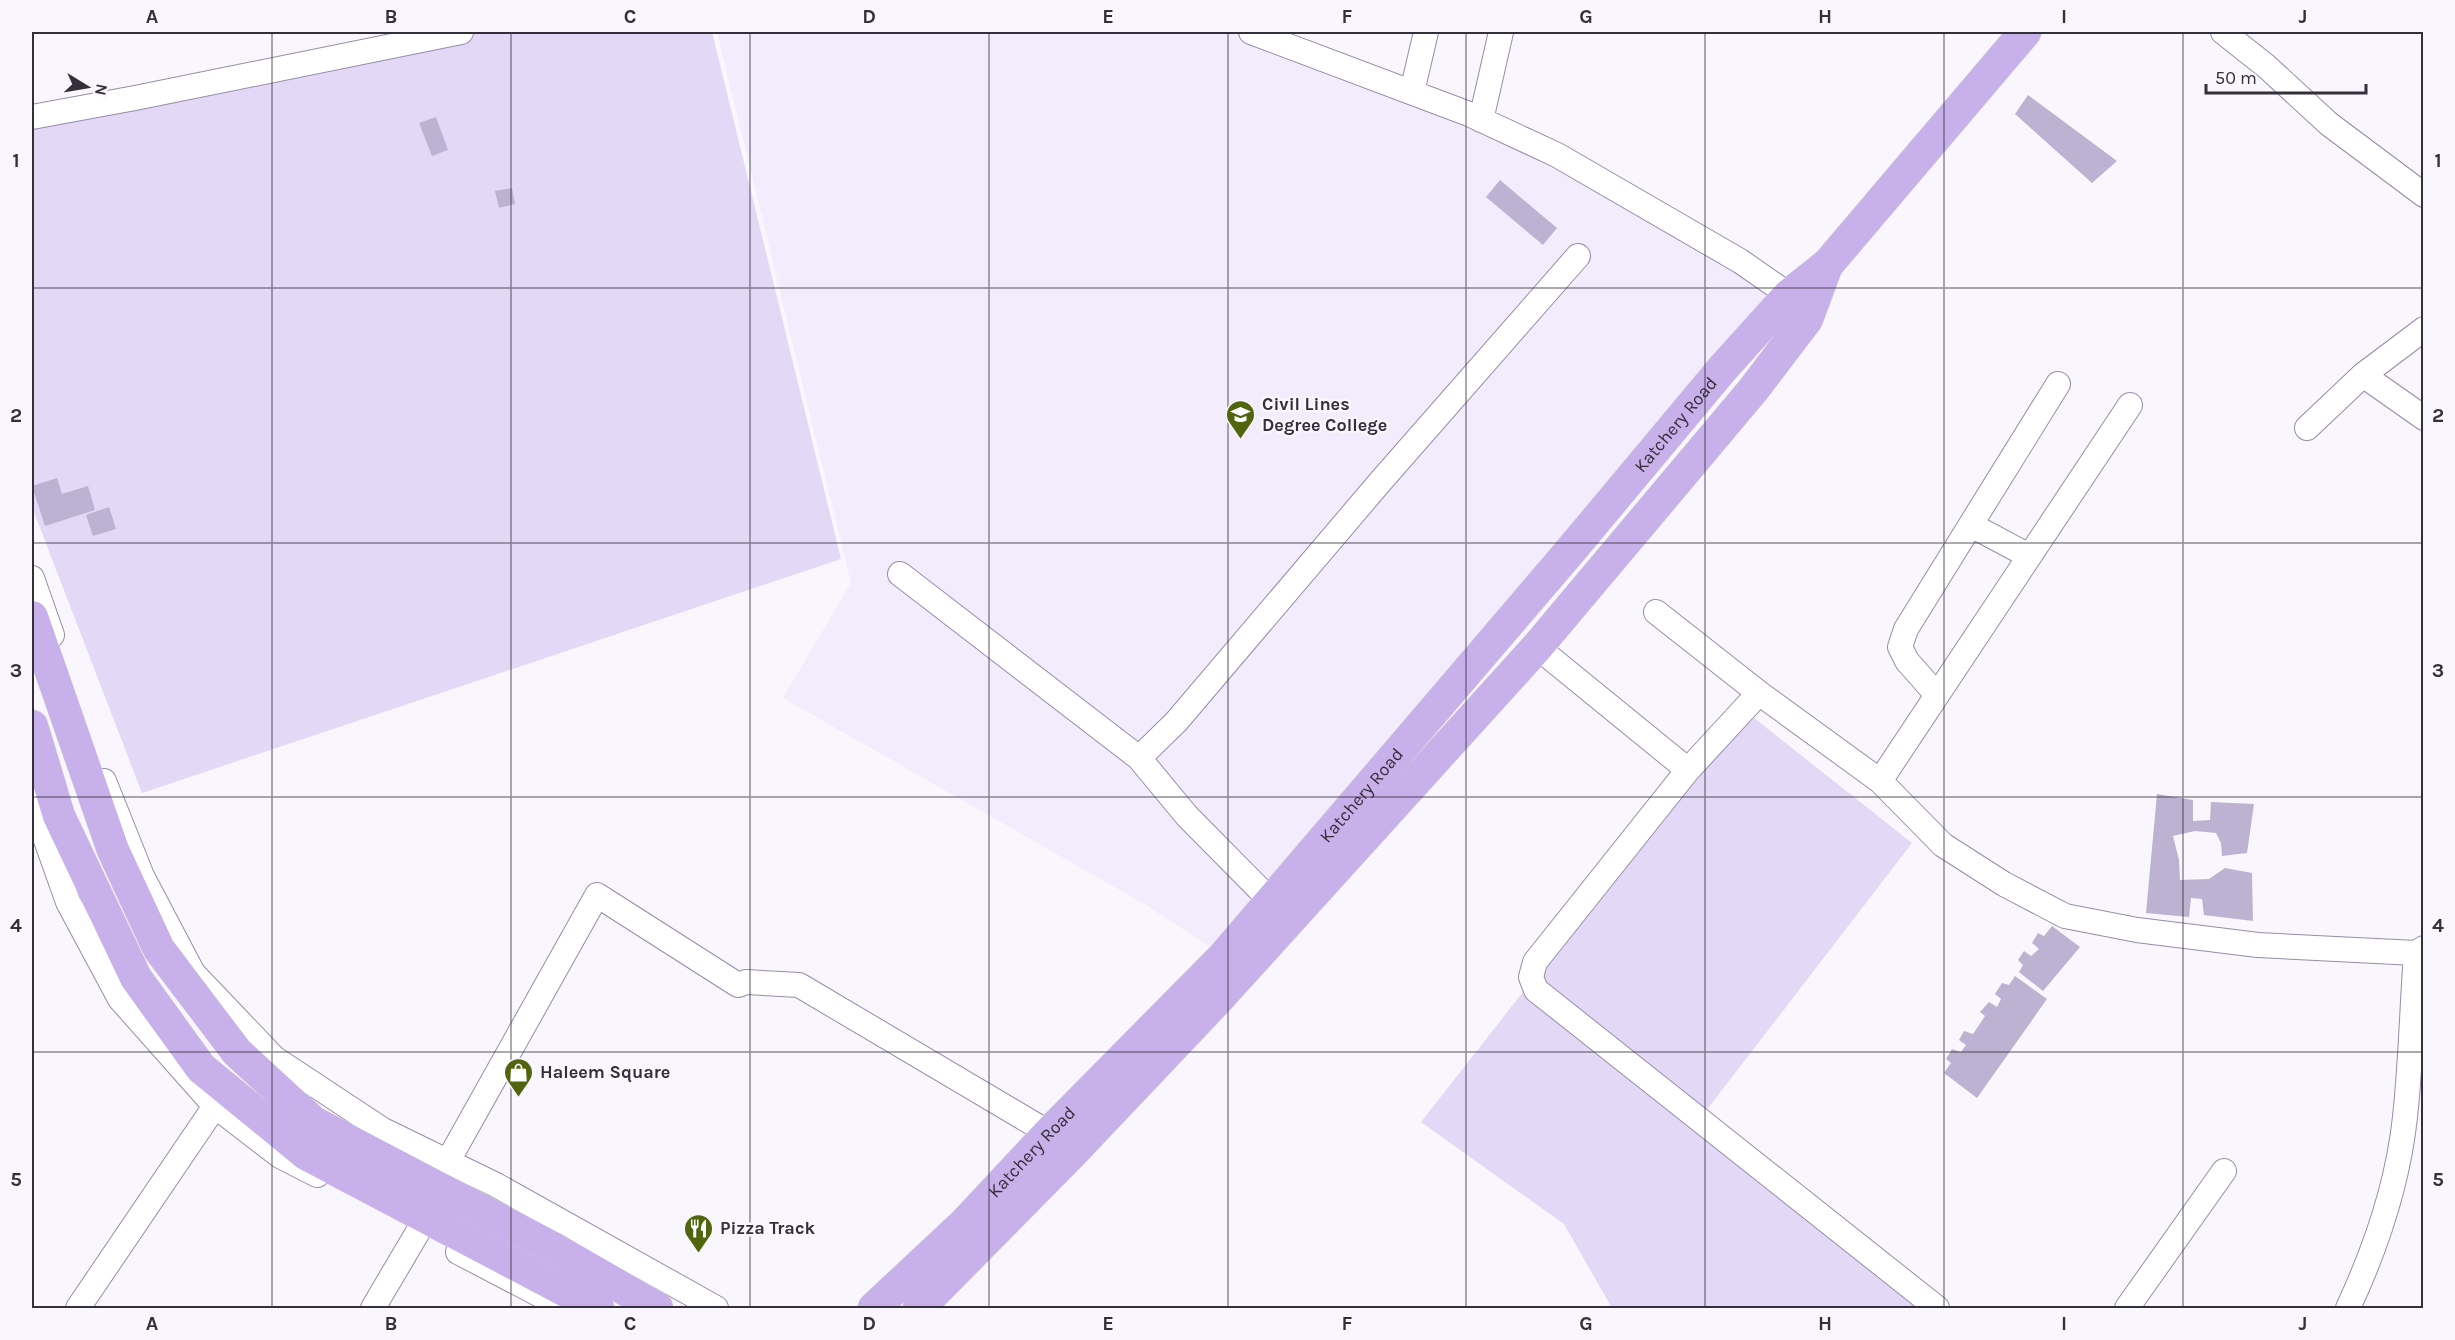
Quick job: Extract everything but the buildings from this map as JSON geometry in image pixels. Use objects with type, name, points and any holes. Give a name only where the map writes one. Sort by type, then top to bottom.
[{"type":"main road","name":"Katchery Road","points":[[1281,911],[1432,713],[1723,368],[1789,295],[1828,264],[2025,32]]},
{"type":"main road","name":"Katchery Road","points":[[919,1308],[1073,1152],[1208,991],[1281,911],[1457,733],[1537,647],[1753,390],[1807,319],[1828,264]]},
{"type":"main road","points":[[1723,368],[1753,390]]},
{"type":"main road","points":[[1571,550],[1600,574]]},
{"type":"main road","points":[[32,617],[113,850],[159,949],[237,1052],[312,1122],[557,1250],[653,1305]]},
{"type":"main road","points":[[1432,713],[1457,733]]},
{"type":"main road","points":[[32,726],[59,816],[136,978],[201,1068],[306,1154],[598,1308]]},
{"type":"main road","name":"Katchery Road","points":[[874,1308],[965,1223],[1049,1133],[1208,991]]},
{"type":"street","points":[[32,117],[461,32]]},
{"type":"street","points":[[1251,32],[1412,92],[1481,120],[1557,155],[1740,261],[1789,295]]},
{"type":"street","points":[[1412,92],[1426,32]]},
{"type":"street","points":[[1481,120],[1500,32]]},
{"type":"street","points":[[2223,32],[2266,66],[2329,124],[2424,195]]},
{"type":"street","points":[[1139,758],[1176,722],[1380,482],[1578,256]]},
{"type":"street","points":[[2307,428],[2363,375],[2424,329]]},
{"type":"street","points":[[2363,375],[2424,418]]},
{"type":"street","points":[[1937,696],[1907,661],[1900,647],[1906,629],[2058,384]]},
{"type":"street","points":[[1880,781],[2130,405]]},
{"type":"street","points":[[1971,525],[2030,556]]},
{"type":"street","points":[[900,574],[1139,758],[1187,816],[1281,911]]},
{"type":"street","points":[[32,578],[72,698],[142,876],[193,974],[274,1058],[383,1130],[496,1185],[716,1308]]},
{"type":"street","points":[[1656,612],[1759,693],[1880,781],[1943,845],[2004,884],[2065,916],[2137,930],[2258,945],[2420,950],[2414,1122],[2366,1268],[2348,1308]]},
{"type":"street","points":[[1537,647],[1688,770]]},
{"type":"street","points":[[1759,693],[1688,770],[1535,962],[1531,977],[1536,990],[1937,1308]]},
{"type":"street","points":[[33,815],[68,902],[120,999],[215,1106],[280,1155],[565,1308]]},
{"type":"street","points":[[448,1161],[597,895],[738,985],[746,982],[799,985],[1049,1133]]},
{"type":"street","points":[[78,1308],[215,1106]]},
{"type":"street","points":[[2127,1308],[2224,1171]]},
{"type":"street","points":[[373,1308],[419,1230]]},
{"type":"shaded area","points":[[452,32],[712,32],[841,559],[142,793],[32,507],[32,127]]},
{"type":"shaded area","name":"Civil Lines Degree College","points":[[717,32],[1252,32],[1469,114],[1789,295],[1224,956],[1146,905],[783,698],[851,583]]},
{"type":"shaded area","points":[[1744,710],[1912,843],[1695,1125],[1923,1308],[1612,1308],[1564,1224],[1421,1122]]},
{"type":"place","name":"Civil Lines Degree College","points":[[1241,440]]},
{"type":"place","name":"Haleem Square","points":[[519,1098]]},
{"type":"place","name":"Pizza Track","points":[[699,1254]]}]
